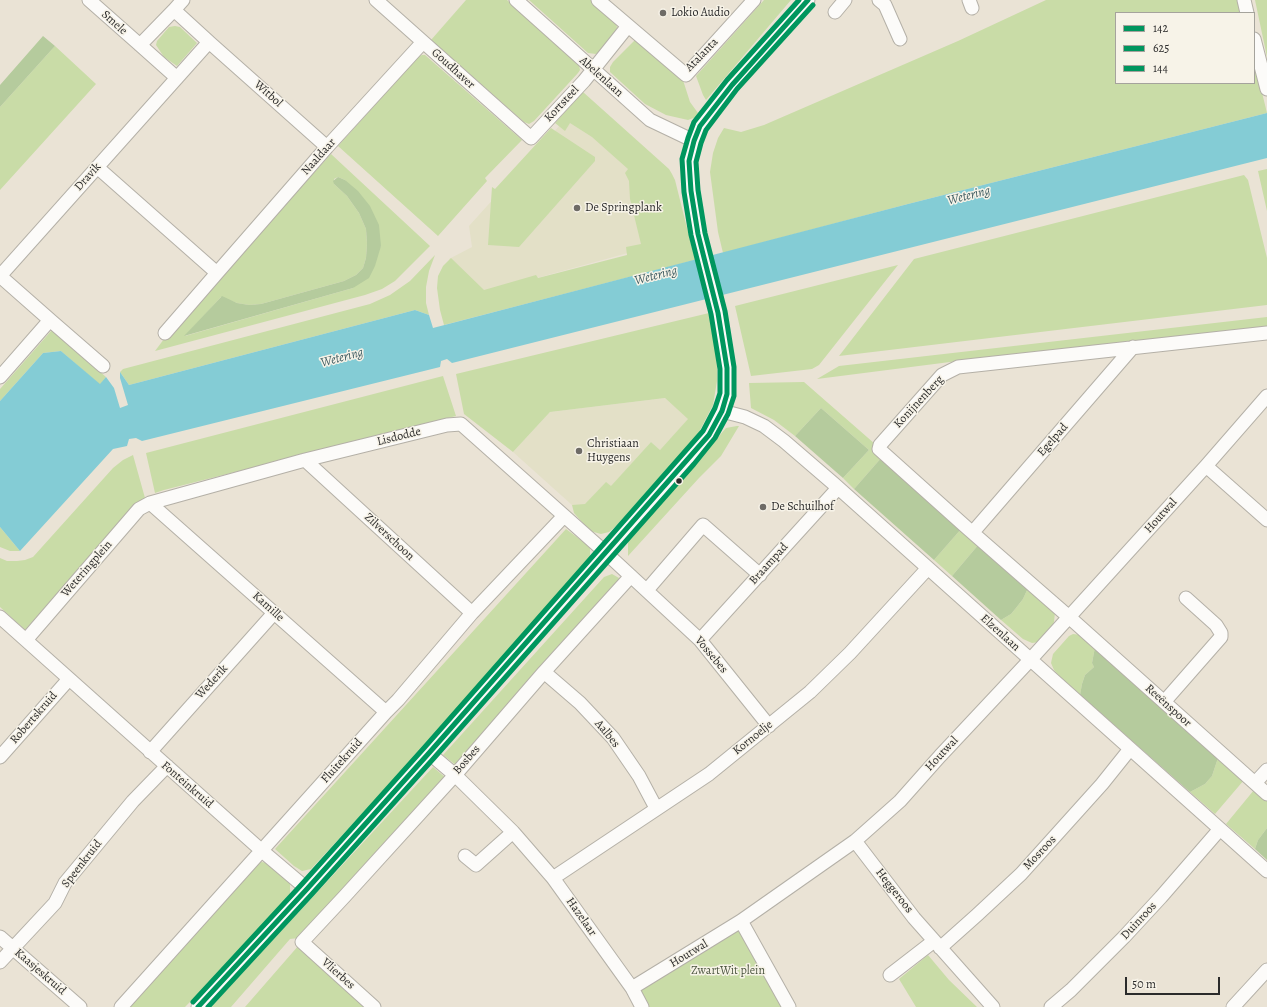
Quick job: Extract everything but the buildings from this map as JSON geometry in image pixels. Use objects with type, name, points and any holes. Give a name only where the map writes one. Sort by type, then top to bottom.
[{"type":"street","name":"Smele","points":[[89,0],[177,78]]},
{"type":"street","points":[[140,45],[183,0]]},
{"type":"street","name":"Goudhaver","points":[[376,0],[531,138]]},
{"type":"street","name":"Abelenlaan","points":[[516,0],[650,120],[694,141]]},
{"type":"street","name":"Atalanta","points":[[598,0],[686,75],[754,0]]},
{"type":"street","points":[[198,1007],[307,889],[429,753],[709,435],[722,411],[727,394],[727,368],[718,313],[698,234],[691,191],[689,161],[694,141],[700,126],[732,85],[808,0]]},
{"type":"street","points":[[835,12],[845,0]]},
{"type":"street","points":[[879,0],[884,5],[900,39]]},
{"type":"street","points":[[1244,0],[1247,12]]},
{"type":"street","name":"Witbol","points":[[174,10],[327,147]]},
{"type":"street","points":[[593,69],[628,26]]},
{"type":"street","name":"Dravik","points":[[0,276],[210,42]]},
{"type":"street","name":"Naaldaar","points":[[165,333],[327,147],[423,42]]},
{"type":"street","points":[[1255,43],[1267,89]]},
{"type":"street","name":"Kortsteel","points":[[531,138],[584,81],[593,69]]},
{"type":"street","points":[[97,167],[217,273]]},
{"type":"street","points":[[0,276],[103,366]]},
{"type":"street","points":[[0,377],[50,320]]},
{"type":"street","name":"Konijnenberg","points":[[1069,616],[882,453],[879,449],[880,445],[942,375],[958,367],[1267,333]]},
{"type":"street","name":"Egelpad","points":[[973,532],[1133,347]]},
{"type":"street","name":"Houtwal","points":[[632,988],[742,921],[855,841],[900,801],[1206,466],[1267,396]]},
{"type":"street","name":"Elzenlaan","points":[[722,411],[745,417],[764,426],[784,441],[1267,871]]},
{"type":"street","name":"Lisdodde","points":[[150,503],[305,460],[447,424],[461,424],[606,553]]},
{"type":"street","name":"Zilverschoon","points":[[305,460],[472,613]]},
{"type":"street","points":[[1206,466],[1267,520]]},
{"type":"street","name":"Braampad","points":[[700,640],[838,488]]},
{"type":"street","name":"Kamille","points":[[150,503],[386,712]]},
{"type":"street","name":"Weteringplein","points":[[26,640],[139,509],[150,503]]},
{"type":"street","name":"Fluitekruid","points":[[121,1007],[261,850],[398,700],[472,613],[564,516]]},
{"type":"street","points":[[646,590],[703,525],[760,575]]},
{"type":"street","name":"Vossebes","points":[[606,553],[700,640],[769,726]]},
{"type":"street","name":"Kornoelje","points":[[553,878],[709,774],[769,726],[810,692],[850,653],[928,568]]},
{"type":"street","name":"Bosbes","points":[[302,942],[455,775],[544,672],[631,576]]},
{"type":"street","points":[[1164,702],[1221,637],[1221,633],[1216,625],[1186,598]]},
{"type":"street","name":"Wederik","points":[[150,752],[274,613]]},
{"type":"street","name":"Reeënspoor","points":[[1069,616],[1267,794]]},
{"type":"street","points":[[0,617],[69,679]]},
{"type":"street","name":"Aalbes","points":[[544,672],[580,703],[613,738],[639,776],[656,808]]},
{"type":"street","name":"Fonteinkruid","points":[[69,679],[307,889]]},
{"type":"street","name":"Robertskruid","points":[[0,756],[69,679]]},
{"type":"street","name":"Mosroos","points":[[937,945],[977,915],[1021,874],[1102,784],[1130,749]]},
{"type":"street","name":"Hazelaar","points":[[429,753],[455,775],[513,832],[553,878],[632,988],[642,1007]]},
{"type":"street","name":"Speenkruid","points":[[0,962],[14,949],[55,903],[65,883],[133,801],[167,766]]},
{"type":"street","points":[[1254,783],[1267,770]]},
{"type":"street","name":"Duinroos","points":[[1051,1007],[1071,990],[1124,936],[1161,897],[1220,829]]},
{"type":"street","points":[[466,856],[476,865],[513,832]]},
{"type":"street","name":"Heggeroos","points":[[855,841],[914,918],[992,1007]]},
{"type":"street","points":[[742,921],[789,1007]]},
{"type":"street","name":"Kaasjeskruid","points":[[0,937],[80,1007]]},
{"type":"street","name":"Vlierbes","points":[[302,942],[374,1007]]},
{"type":"street","points":[[890,975],[937,945]]},
{"type":"street","points":[[1233,1007],[1267,970]]},
{"type":"shaded area","name":"De Springplank","points":[[569,115],[640,160],[675,240],[537,278],[481,291],[449,259],[472,247],[469,226]]},
{"type":"shaded area","name":"Christiaan Huygens","points":[[665,398],[689,419],[660,450],[651,442],[611,487],[606,483],[585,505],[572,505],[513,452],[550,412]]},
{"type":"green space","points":[[466,0],[507,0],[579,65],[580,70],[578,73],[534,121],[529,124],[524,122],[431,40]]},
{"type":"green space","points":[[529,0],[596,0],[616,22],[617,28],[613,36],[599,52],[596,54],[588,53]]},
{"type":"green space","points":[[764,0],[791,0],[706,100],[696,76]]},
{"type":"green space","points":[[1046,0],[1239,0],[1242,12],[1115,12],[1115,84],[1255,84],[1255,64],[1267,113],[908,204],[723,253],[718,232],[710,172],[713,153],[718,138],[724,128],[741,132],[764,125],[958,41]]},
{"type":"green space","points":[[1255,0],[1267,0],[1267,57]]},
{"type":"green space","points":[[169,27],[180,27],[197,43],[177,66],[164,57],[156,45],[157,41]]},
{"type":"green space","points":[[43,36],[55,46],[0,107],[0,85]]},
{"type":"green space","points":[[636,39],[682,77],[690,102],[698,113],[696,117],[688,120],[666,115],[645,104],[610,72],[610,67],[613,62]]},
{"type":"green space","points":[[55,46],[96,84],[0,190],[0,107]]},
{"type":"green space","points":[[425,55],[522,140],[485,178],[487,181],[438,236],[338,146],[418,57]]},
{"type":"green space","points":[[583,92],[669,169],[675,180],[695,260],[444,325],[437,288],[438,276],[443,266],[451,258],[484,290],[536,275],[538,278],[627,255],[626,247],[641,244],[630,199],[629,181],[625,173],[628,169],[592,137],[570,123],[565,131],[555,123]]},
{"type":"green space","points":[[551,128],[595,157],[595,161],[519,247],[488,245],[492,187],[495,189]]},
{"type":"green space","points":[[331,154],[430,246],[395,281],[382,289],[365,295],[155,351],[167,335]],"holes":[[[338,177],[345,180],[381,246],[353,288],[185,336],[221,297],[237,303],[249,305],[261,304],[344,281],[356,275],[363,268],[366,258],[366,229],[359,213],[347,196],[334,184],[334,179]]]},
{"type":"green space","points":[[1267,169],[1267,211],[1258,171]]},
{"type":"green space","points":[[1244,175],[1248,180],[1267,258],[1267,305],[839,356],[914,259]]},
{"type":"green space","points":[[338,177],[345,180],[358,191],[370,206],[379,225],[381,246],[375,266],[369,278],[353,288],[184,336],[222,296],[237,303],[249,305],[261,304],[344,281],[356,275],[363,268],[366,258],[366,229],[359,213],[347,196],[334,184],[333,181]]},
{"type":"green space","points":[[435,255],[429,271],[426,287],[426,303],[429,315],[415,310],[129,385],[120,372],[123,369],[370,304],[390,295],[410,281]]},
{"type":"green space","points":[[898,265],[819,365],[812,369],[751,376],[735,306]]},
{"type":"green space","points":[[709,313],[714,330],[717,368],[717,381],[713,405],[698,434],[617,525],[609,532],[601,534],[590,531],[574,513],[572,505],[585,504],[606,482],[611,486],[651,442],[660,450],[688,419],[665,398],[550,412],[513,452],[464,414],[456,374]]},
{"type":"green space","points":[[1267,317],[1267,327],[950,362],[817,379],[839,366]]},
{"type":"green space","points":[[52,330],[106,377],[100,385],[61,351],[43,353],[0,401],[0,389]]},
{"type":"green space","points":[[443,376],[456,416],[155,493],[146,453]]},
{"type":"green space","points":[[804,382],[875,444],[872,447],[882,457],[854,489],[843,478],[869,450],[821,408],[795,436],[774,420],[751,408],[749,383]]},
{"type":"green space","points":[[821,408],[869,450],[843,478],[795,436]]},
{"type":"green space","points":[[739,426],[721,456],[628,556],[628,541],[726,428]]},
{"type":"green space","points":[[133,455],[145,498],[137,503],[25,630],[0,607],[0,558],[7,561],[17,561],[33,557],[113,468],[123,460]]},
{"type":"green space","points":[[882,457],[962,528],[934,560],[854,489]]},
{"type":"green space","points":[[0,527],[20,551],[10,551],[0,547]]},
{"type":"green space","points":[[962,528],[979,544],[952,576],[934,560]]},
{"type":"green space","points":[[566,529],[590,547],[590,559],[467,700],[311,869],[302,871],[294,866],[275,849]]},
{"type":"green space","points":[[979,544],[1028,588],[1023,599],[1011,614],[1001,620],[952,576]]},
{"type":"green space","points":[[612,574],[619,578],[617,586],[457,766],[443,755],[604,577]]},
{"type":"green space","points":[[1028,588],[1055,612],[1054,622],[1047,635],[1039,642],[1032,643],[1023,639],[1001,620],[1011,614],[1023,599]]},
{"type":"green space","points":[[1073,634],[1081,635],[1095,647],[1092,663],[1094,667],[1085,675],[1080,695],[1060,677],[1054,670],[1051,663],[1053,654],[1069,636]]},
{"type":"green space","points":[[1095,647],[1218,758],[1212,776],[1205,784],[1190,792],[1080,695],[1085,675],[1094,667],[1092,663]]},
{"type":"green space","points":[[1218,758],[1244,780],[1215,814],[1190,792],[1205,784],[1212,776]]},
{"type":"green space","points":[[433,767],[446,778],[307,937],[290,939],[231,1007],[211,1007]]},
{"type":"green space","points":[[1254,790],[1267,801],[1267,828],[1258,840],[1255,849],[1226,824]]},
{"type":"green space","points":[[1267,828],[1267,860],[1255,849],[1258,840]]},
{"type":"green space","points":[[261,862],[268,863],[290,882],[290,894],[266,925],[185,1007],[130,1007],[256,865]]},
{"type":"green space","name":"ZwartWit plein","points":[[741,921],[789,1007],[642,1007],[632,988]]},
{"type":"green space","points":[[299,945],[367,1007],[245,1007]]},
{"type":"green space","points":[[928,955],[949,980],[977,1007],[916,1007],[899,979]]},
{"type":"water","name":"Wetering","points":[[1267,113],[1267,158],[452,363],[447,359],[441,361],[440,367],[142,441],[136,438],[129,439],[127,446],[113,449],[20,551],[0,527],[0,401],[43,353],[61,351],[100,384],[106,377],[114,388],[120,408],[128,405],[120,378],[120,372],[129,385],[415,310],[429,315],[433,328],[908,204]]},
{"type":"transit line","name":"144","points":[[193,1002],[302,884],[424,748],[703,431],[715,408],[720,393],[720,369],[711,314],[691,235],[684,192],[682,159],[694,122],[727,80],[799,0]]},
{"type":"transit line","name":"142","points":[[198,1007],[307,889],[429,753],[709,435],[722,411],[727,394],[727,368],[718,313],[698,234],[691,191],[689,161],[694,141],[700,126],[732,85],[808,0]]},
{"type":"transit line","name":"625","points":[[208,1007],[434,758],[694,464],[715,438],[728,414],[734,396],[734,367],[725,311],[705,233],[698,190],[696,162],[706,130],[737,89],[813,5]]},
{"type":"place","name":"Lokio Audio","points":[[663,13]]},
{"type":"place","name":"De Springplank","points":[[577,208]]},
{"type":"place","name":"Christiaan Huygens","points":[[579,451]]},
{"type":"place","name":"De Schuilhof","points":[[763,507]]}]
